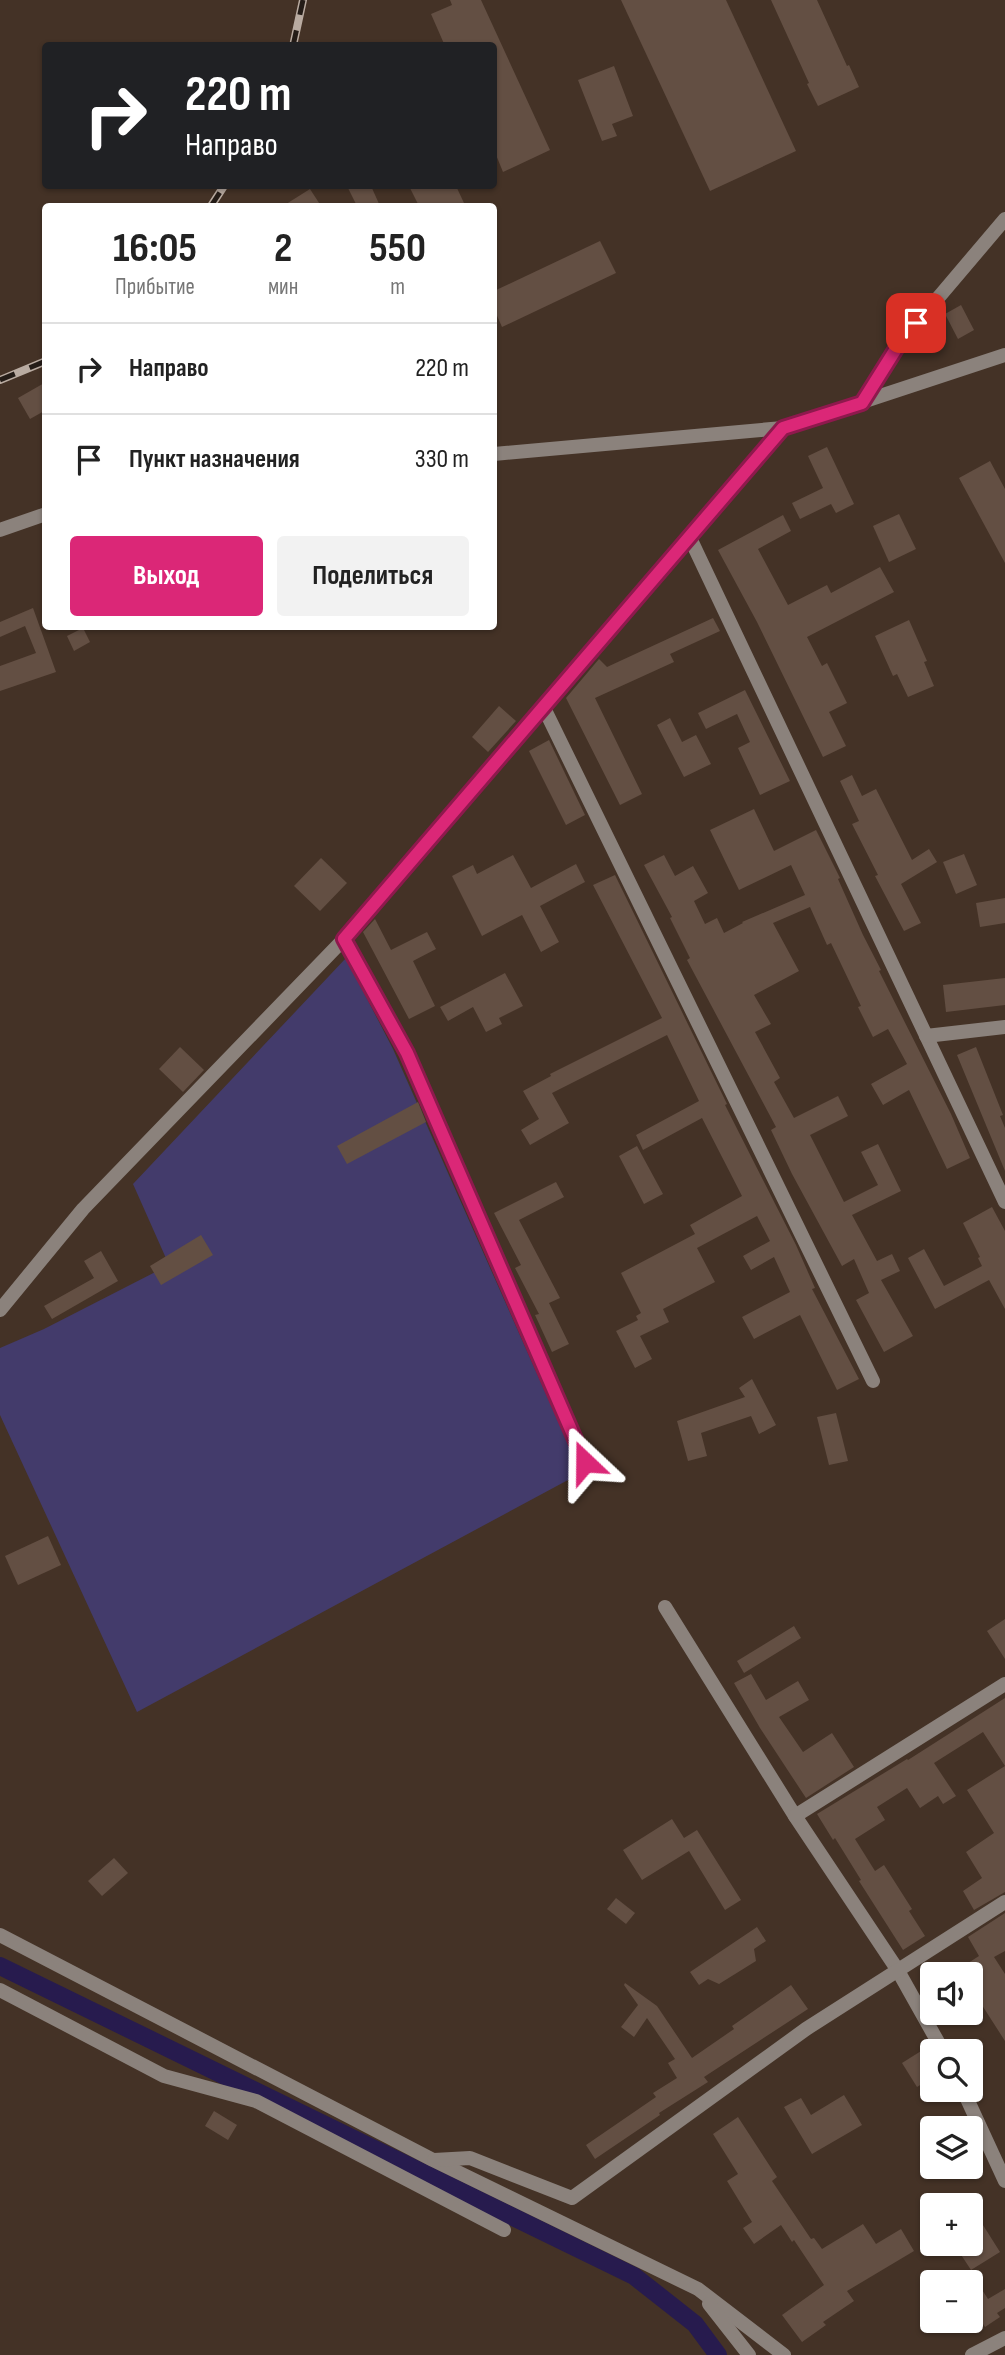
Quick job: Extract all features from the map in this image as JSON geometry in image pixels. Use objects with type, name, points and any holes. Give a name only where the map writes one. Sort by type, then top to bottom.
[{"type":"street","points":[[862,403],[899,344],[1005,219]]},
{"type":"street","points":[[497,454],[783,428],[1005,355]]},
{"type":"street","points":[[0,1310],[83,1209],[344,939],[783,428]]},
{"type":"street","points":[[0,530],[42,515]]},
{"type":"street","points":[[690,538],[1005,1202]]},
{"type":"street","points":[[544,708],[873,1381]]},
{"type":"street","points":[[344,939],[407,1053],[585,1462]]},
{"type":"street","points":[[926,1036],[1005,1027]]},
{"type":"street","points":[[665,1607],[795,1816],[897,1969],[936,2039]]},
{"type":"street","points":[[795,1816],[1005,1684]]},
{"type":"street","points":[[433,2160],[470,2158],[572,2198],[806,2029],[1005,1902]]},
{"type":"street","points":[[0,1935],[433,2160],[698,2290],[784,2355]]},
{"type":"street","points":[[0,1990],[164,2076],[256,2101],[504,2230]]},
{"type":"street","points":[[969,2102],[1005,2180]]},
{"type":"street","points":[[698,2290],[749,2355]]},
{"type":"street","points":[[972,2355],[1005,2338]]},
{"type":"shaded area","points":[[346,958],[393,1049],[581,1473],[137,1712],[0,1415],[0,1348],[44,1329],[169,1265],[133,1184]]},
{"type":"building","points":[[450,0],[481,0],[550,150],[503,172],[497,157],[497,42],[443,42],[431,14],[452,5]]},
{"type":"building","points":[[621,0],[726,0],[796,151],[710,191]]},
{"type":"building","points":[[771,0],[817,0],[859,87],[818,106]]},
{"type":"building","points":[[614,66],[633,116],[612,124],[617,136],[602,141],[578,80]]},
{"type":"building","points":[[310,189],[319,203],[288,203]]},
{"type":"building","points":[[348,189],[372,189],[379,203],[356,203]]},
{"type":"building","points":[[410,189],[457,189],[464,203],[418,203]]},
{"type":"building","points":[[600,241],[616,273],[502,327],[497,316],[497,290]]},
{"type":"building","points":[[961,305],[974,330],[958,339],[945,314]]},
{"type":"building","points":[[42,384],[42,412],[30,419],[18,398]]},
{"type":"building","points":[[827,447],[854,504],[836,513],[831,504],[800,519],[792,503],[823,488],[808,456]]},
{"type":"building","points":[[990,461],[1005,489],[1005,563],[959,478]]},
{"type":"building","points":[[899,514],[916,549],[889,562],[873,526]]},
{"type":"building","points":[[783,515],[791,531],[758,549],[788,605],[827,585],[831,593],[880,567],[894,592],[807,637],[822,666],[827,663],[847,703],[829,712],[846,746],[823,757],[757,622],[718,550]]},
{"type":"building","points":[[33,608],[56,672],[0,691],[0,666],[36,653],[25,626],[0,637],[0,622]]},
{"type":"building","points":[[713,618],[720,631],[670,654],[674,662],[595,698],[642,794],[620,805],[566,698],[599,659],[607,667]]},
{"type":"building","points":[[909,620],[927,661],[924,662],[934,686],[908,697],[897,674],[893,676],[875,636]]},
{"type":"building","points":[[84,630],[90,642],[74,651],[67,636]]},
{"type":"building","points":[[745,690],[790,781],[760,795],[738,748],[750,742],[737,714],[706,729],[698,713]]},
{"type":"building","points":[[499,706],[516,721],[488,752],[472,737]]},
{"type":"building","points":[[670,718],[682,742],[696,735],[711,764],[684,777],[657,725]]},
{"type":"building","points":[[549,740],[585,815],[566,825],[529,751]]},
{"type":"building","points":[[852,775],[862,796],[876,789],[912,860],[929,849],[937,862],[901,884],[921,923],[904,931],[852,824],[859,821],[840,781]]},
{"type":"building","points":[[754,809],[774,851],[816,830],[840,878],[838,879],[881,970],[879,971],[951,1114],[970,1158],[947,1169],[909,1090],[883,1105],[871,1084],[907,1064],[888,1029],[873,1037],[831,943],[827,945],[810,907],[773,923],[799,971],[754,995],[771,1024],[755,1032],[780,1078],[774,1082],[794,1118],[838,1096],[848,1116],[810,1135],[844,1202],[878,1185],[861,1152],[878,1144],[901,1191],[852,1215],[877,1261],[892,1254],[900,1271],[881,1280],[913,1336],[884,1352],[856,1300],[869,1293],[854,1259],[842,1266],[792,1174],[771,1130],[776,1127],[687,960],[690,958],[670,918],[672,917],[644,865],[664,855],[675,876],[693,866],[708,893],[694,901],[705,924],[717,918],[724,933],[742,922],[805,895],[791,865],[739,890],[710,830]]},
{"type":"building","points":[[964,854],[977,885],[956,894],[943,862]]},
{"type":"building","points":[[513,855],[531,888],[576,864],[585,882],[540,906],[559,942],[541,952],[522,915],[482,936],[452,876],[473,865],[477,874]]},
{"type":"building","points":[[321,858],[347,883],[320,911],[294,886]]},
{"type":"building","points":[[615,875],[727,1104],[725,1105],[796,1245],[815,1288],[812,1289],[859,1379],[837,1390],[800,1315],[754,1339],[742,1317],[790,1292],[774,1257],[751,1270],[743,1256],[770,1241],[757,1216],[697,1248],[715,1282],[663,1309],[669,1322],[640,1336],[652,1359],[635,1368],[616,1331],[638,1320],[636,1316],[641,1313],[621,1273],[695,1234],[690,1225],[742,1196],[702,1118],[643,1150],[636,1135],[699,1101],[667,1035],[552,1093],[569,1123],[530,1145],[521,1130],[539,1119],[523,1091],[551,1076],[550,1074],[662,1018],[593,885]]},
{"type":"building","points":[[1005,898],[1005,923],[980,927],[976,903]]},
{"type":"building","points":[[375,919],[391,950],[427,932],[436,949],[413,961],[435,1006],[409,1019],[363,932]]},
{"type":"building","points":[[505,973],[523,1006],[499,1018],[502,1024],[486,1032],[473,1007],[448,1021],[440,1007]]},
{"type":"building","points":[[1005,978],[1005,1005],[946,1012],[943,985]]},
{"type":"building","points":[[180,1047],[204,1070],[183,1092],[159,1069]]},
{"type":"building","points":[[976,1047],[1003,1115],[1000,1116],[1005,1128],[1005,1171],[957,1055]]},
{"type":"building","points":[[418,1102],[426,1122],[347,1164],[337,1146]]},
{"type":"building","points":[[637,1146],[663,1194],[644,1204],[619,1156]]},
{"type":"building","points":[[556,1182],[564,1197],[519,1220],[560,1298],[549,1303],[569,1344],[552,1352],[535,1315],[539,1314],[515,1268],[521,1265],[494,1213]]},
{"type":"building","points":[[992,1207],[1005,1231],[1005,1309],[989,1280],[935,1309],[908,1258],[924,1249],[944,1286],[982,1266],[963,1223]]},
{"type":"building","points":[[201,1235],[213,1255],[161,1285],[150,1266]]},
{"type":"building","points":[[101,1251],[118,1281],[52,1319],[44,1306],[94,1278],[84,1261]]},
{"type":"building","points":[[752,1379],[776,1425],[759,1434],[751,1416],[701,1433],[707,1456],[688,1461],[677,1421],[745,1397],[739,1388]]},
{"type":"building","points":[[836,1413],[848,1461],[829,1465],[817,1417]]},
{"type":"building","points":[[48,1536],[61,1565],[18,1585],[5,1556]]},
{"type":"building","points":[[1005,1619],[1005,1659],[987,1631]]},
{"type":"building","points":[[794,1626],[801,1638],[744,1673],[737,1661]]},
{"type":"building","points":[[751,1674],[766,1700],[798,1681],[809,1700],[779,1717],[803,1752],[832,1733],[854,1767],[806,1798],[734,1683]]},
{"type":"building","points":[[1005,1698],[1005,1766],[983,1732],[934,1763],[956,1796],[943,1804],[938,1796],[920,1808],[907,1788],[877,1807],[885,1820],[855,1839],[875,1871],[884,1865],[912,1909],[909,1911],[925,1936],[903,1950],[835,1838],[833,1840],[817,1814]]},
{"type":"building","points":[[1005,1766],[1005,1892],[974,1910],[963,1891],[982,1878],[966,1852],[994,1833],[967,1790]]},
{"type":"building","points":[[672,1819],[684,1838],[697,1830],[741,1900],[725,1910],[689,1851],[642,1880],[623,1850]]},
{"type":"building","points":[[114,1858],[128,1873],[102,1896],[88,1881]]},
{"type":"building","points":[[616,1898],[635,1913],[626,1924],[607,1909]]},
{"type":"building","points":[[1005,1913],[1005,1951],[994,1957],[1005,1974],[1005,2041],[983,2007],[983,1962],[970,1962],[979,1956],[968,1937]]},
{"type":"building","points":[[757,1927],[766,1941],[754,1949],[756,1961],[719,1984],[708,1979],[699,1985],[690,1972]]},
{"type":"building","points":[[625,1983],[657,2006],[692,2058],[791,1985],[808,2009],[704,2077],[708,2082],[595,2159],[586,2145],[656,2097],[653,2093],[677,2078],[668,2063],[675,2059],[647,2018],[634,2037],[621,2027],[638,2005]]},
{"type":"building","points":[[920,2052],[920,2085],[917,2087],[902,2063]]},
{"type":"building","points":[[844,2095],[862,2125],[812,2154],[784,2107],[801,2098],[811,2115]]},
{"type":"building","points":[[214,2111],[237,2125],[228,2140],[205,2126]]},
{"type":"building","points":[[738,2117],[777,2177],[772,2181],[811,2239],[814,2238],[822,2249],[863,2224],[876,2244],[901,2229],[914,2251],[847,2291],[854,2301],[823,2322],[826,2325],[802,2342],[782,2315],[824,2285],[781,2225],[754,2244],[743,2228],[752,2222],[727,2181],[738,2174],[713,2134]]},
{"type":"building","points":[[983,2225],[1000,2252],[971,2270],[962,2256],[983,2256]]},
{"type":"building","points":[[1005,2289],[1005,2308],[997,2313],[1000,2317],[985,2327],[983,2291],[988,2299]]},
{"type":"waterway","points":[[0,1966],[634,2276],[695,2324],[718,2355]]},
{"type":"railway","points":[[294,42],[303,0]]},
{"type":"railway","points":[[213,203],[222,189]]},
{"type":"railway","points":[[0,380],[42,363]]},
{"type":"route","points":[[585,1462],[407,1053],[344,939],[783,428],[862,403],[899,344],[916,323]]}]
